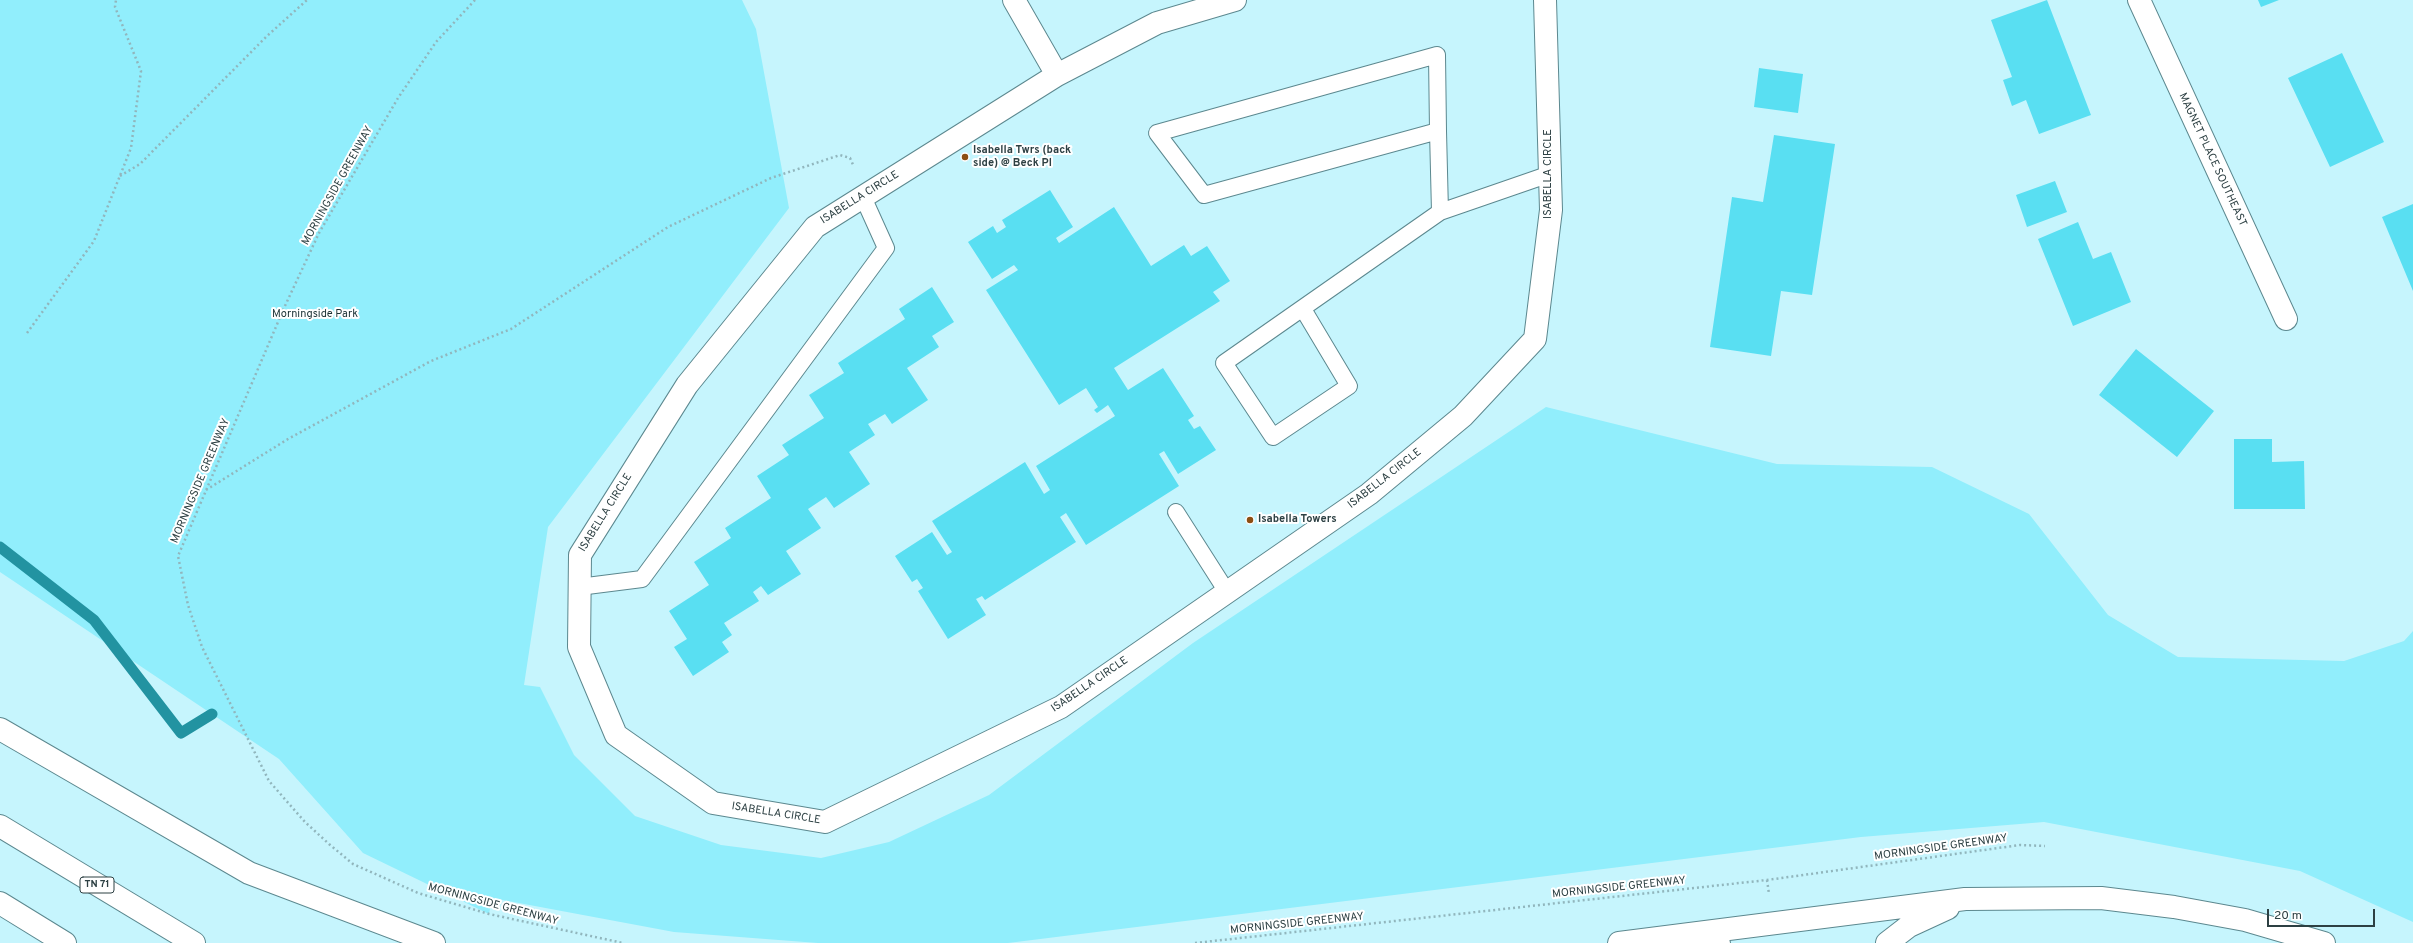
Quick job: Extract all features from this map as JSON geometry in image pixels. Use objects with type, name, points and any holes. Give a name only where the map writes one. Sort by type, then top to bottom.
[{"type":"main road","points":[[1014,0],[1057,74]]},
{"type":"main road","name":"ISABELLA CIRCLE","points":[[1235,0],[1157,23],[1057,74],[815,227],[687,385],[580,555],[579,647],[616,735],[713,803],[825,822],[1061,707],[1369,494],[1462,416],[1535,339],[1551,210],[1546,0]]},
{"type":"main road","name":"MAGNET PLACE SOUTHEAST","points":[[2139,0],[2286,319]]},
{"type":"main road","points":[[0,729],[249,873],[434,943]]},
{"type":"main road","name":"TN 71","points":[[0,826],[194,943]]},
{"type":"main road","points":[[1619,943],[1665,939],[1965,899],[2101,898],[2174,907],[2245,920],[2324,943]]},
{"type":"main road","points":[[1887,943],[1909,926],[1965,899]]},
{"type":"main road","points":[[0,903],[65,943]]},
{"type":"main road","points":[[1665,939],[1719,943]]},
{"type":"lane","points":[[1438,131],[1204,195],[1157,133],[1436,55],[1438,131],[1440,212]]},
{"type":"lane","points":[[1303,309],[1348,386],[1273,437],[1224,363],[1440,212],[1550,174]]},
{"type":"lane","points":[[579,587],[642,579],[886,248],[863,197]]},
{"type":"lane","points":[[1176,512],[1227,592]]},
{"type":"path","points":[[27,332],[94,241],[131,148],[140,71],[115,7],[116,0]]},
{"type":"path","points":[[119,176],[140,164],[267,36],[307,0]]},
{"type":"path","name":"MORNINGSIDE GREENWAY","points":[[475,0],[436,42],[398,98],[319,233],[284,308],[178,556],[188,605],[202,647],[269,781],[305,822],[353,864],[418,893],[489,914],[623,943]]},
{"type":"path","points":[[206,491],[288,438],[431,361],[511,329],[668,227],[771,178],[840,155],[850,158],[863,197]]},
{"type":"path","name":"MORNINGSIDE GREENWAY","points":[[1195,943],[1767,880],[2020,846],[2045,846]]},
{"type":"green space","name":"Morningside Park","points":[[0,0],[742,0],[756,29],[789,208],[548,527],[524,685],[540,687],[574,755],[635,816],[721,845],[821,858],[889,842],[989,795],[1193,643],[1546,407],[1777,464],[1932,467],[2029,514],[2108,615],[2178,657],[2344,661],[2404,641],[2413,631],[2413,922],[2300,871],[2044,822],[1861,837],[1008,943],[818,943],[674,932],[492,898],[489,914],[363,853],[279,759],[0,572]]},
{"type":"building","points":[[2047,0],[2091,115],[2039,134],[2026,100],[2012,106],[2003,80],[2012,77],[1991,20]]},
{"type":"building","points":[[2258,0],[2279,0],[2261,7]]},
{"type":"building","points":[[2342,53],[2384,142],[2330,167],[2288,78]]},
{"type":"building","points":[[1759,68],[1803,74],[1798,113],[1754,107]]},
{"type":"building","points":[[1774,135],[1835,144],[1812,295],[1781,291],[1771,356],[1710,347],[1732,197],[1763,202]]},
{"type":"building","points":[[2055,181],[2067,212],[2027,227],[2016,195]]},
{"type":"building","points":[[1050,190],[1073,227],[1056,238],[1059,243],[1114,207],[1151,266],[1184,245],[1191,256],[1207,246],[1230,281],[1213,292],[1220,301],[1114,368],[1128,390],[1163,368],[1194,416],[1188,420],[1194,429],[1200,426],[1216,450],[1178,474],[1164,451],[1159,454],[1179,486],[1086,545],[1066,513],[1060,517],[1076,542],[985,600],[982,596],[976,599],[986,615],[948,639],[918,591],[923,588],[917,579],[912,582],[895,556],[932,532],[947,555],[952,552],[932,521],[1025,462],[1044,494],[1050,490],[1036,466],[1115,416],[1108,405],[1097,413],[1094,410],[1098,407],[1086,388],[1059,405],[986,290],[1018,270],[1014,265],[992,279],[968,242],[993,226],[997,233],[1006,227],[1002,220]]},
{"type":"building","points":[[2413,204],[2413,291],[2382,217]]},
{"type":"building","points":[[2078,222],[2093,259],[2111,252],[2131,302],[2073,326],[2038,239]]},
{"type":"building","points":[[932,287],[954,322],[932,336],[939,347],[907,368],[928,400],[892,424],[885,414],[868,424],[875,435],[849,452],[870,484],[834,508],[826,497],[808,509],[821,528],[786,551],[801,574],[768,595],[761,586],[753,592],[759,601],[724,623],[732,635],[722,642],[729,652],[693,676],[674,647],[687,639],[669,611],[709,585],[694,562],[731,538],[725,528],[771,498],[757,476],[789,455],[782,445],[824,418],[809,395],[844,373],[838,363],[905,319],[899,309]]},
{"type":"building","points":[[2136,349],[2214,411],[2177,457],[2099,395]]},
{"type":"building","points":[[2234,439],[2272,439],[2272,462],[2304,461],[2305,509],[2234,509]]},
{"type":"waterway","points":[[0,547],[94,620],[181,733],[212,714]]},
{"type":"place","name":"Isabella Twrs (back side) @ Beck Pl","points":[[965,157]]},
{"type":"place","name":"Isabella Towers","points":[[1250,520]]}]
